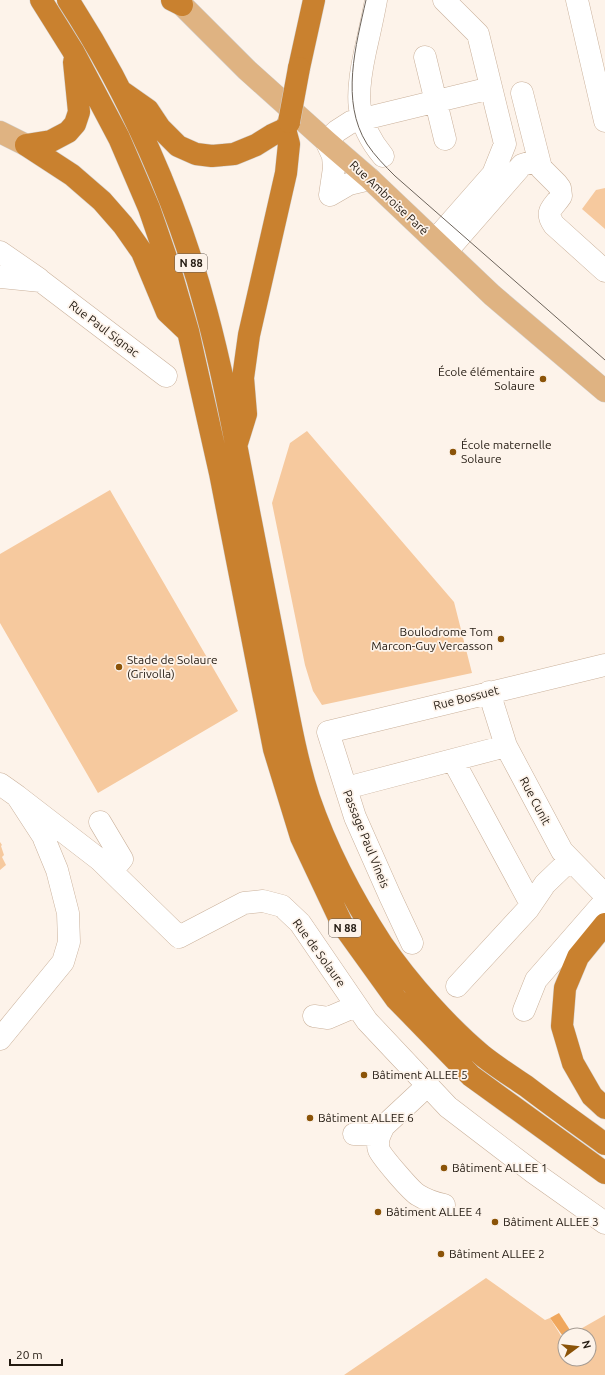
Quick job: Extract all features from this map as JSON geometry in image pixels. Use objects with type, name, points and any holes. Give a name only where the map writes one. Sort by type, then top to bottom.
[{"type":"highway","name":"N 88","points":[[41,0],[73,50],[120,138],[149,208],[170,269],[188,331],[220,473],[274,749],[301,837],[342,924],[396,999],[471,1076],[605,1173]]},
{"type":"highway","name":"N 88","points":[[68,0],[104,59],[141,132],[186,245],[218,356],[294,740],[309,796],[325,839],[342,876],[384,947],[449,1024],[483,1055],[605,1144]]},
{"type":"highway","points":[[236,446],[246,414],[243,378],[249,335],[286,173],[289,144],[287,126],[314,0]]},
{"type":"highway","points":[[26,145],[51,141],[68,132],[75,124],[79,112],[73,50]]},
{"type":"highway","points":[[119,89],[148,110],[160,128],[178,146],[196,154],[212,156],[234,154],[287,126]]},
{"type":"highway","points":[[26,145],[72,175],[102,201],[123,225],[142,252],[167,312],[188,331]]},
{"type":"highway","points":[[605,924],[578,957],[566,988],[562,1026],[573,1063],[592,1096],[605,1108]]},
{"type":"main road","name":"Rue Ambroise Paré","points":[[177,2],[247,70],[370,179],[492,295],[605,391]]},
{"type":"main road","points":[[0,132],[26,145]]},
{"type":"street","points":[[376,0],[359,78],[359,101],[362,119],[370,139],[383,156]]},
{"type":"street","points":[[441,246],[493,174],[505,144],[478,34],[444,0]]},
{"type":"street","points":[[577,0],[605,121]]},
{"type":"street","points":[[425,57],[445,139]]},
{"type":"street","points":[[370,179],[349,184],[330,195],[334,168],[333,156],[326,141],[343,126],[362,119],[491,88]]},
{"type":"street","points":[[522,93],[541,168],[560,188],[560,196],[550,210],[549,216],[551,221],[605,271]]},
{"type":"street","points":[[441,246],[522,165],[538,160]]},
{"type":"street","name":"Rue Paul Signac","points":[[0,252],[42,281],[166,376]]},
{"type":"street","points":[[0,276],[42,281]]},
{"type":"street","name":"Rue Bossuet","points":[[328,732],[605,665]]},
{"type":"street","name":"Rue Cunit","points":[[489,692],[506,746],[562,851],[605,895]]},
{"type":"street","name":"Passage Paul Vineis","points":[[328,732],[355,817],[412,943]]},
{"type":"street","points":[[346,788],[506,746]]},
{"type":"street","points":[[453,760],[531,904]]},
{"type":"street","name":"Rue de Solaure","points":[[0,784],[18,796],[112,870],[179,937],[244,903],[263,901],[282,906],[300,923],[367,1021],[448,1107],[533,1172],[605,1223]]},
{"type":"street","points":[[0,1039],[63,962],[69,942],[68,913],[57,870],[43,836],[18,796]]},
{"type":"street","points":[[100,822],[122,859],[112,870]]},
{"type":"street","points":[[454,990],[531,904],[545,884],[570,860]]},
{"type":"street","points":[[524,1010],[536,980],[605,901]]},
{"type":"street","points":[[320,1013],[356,1006]]},
{"type":"street","points":[[427,1086],[407,1099],[388,1126],[380,1151],[404,1191],[416,1194],[434,1205]]},
{"type":"street","points":[[354,1134],[388,1126]]},
{"type":"shaded area","points":[[605,188],[605,229],[582,209],[596,190]]},
{"type":"shaded area","points":[[307,431],[454,602],[472,673],[322,705],[313,691],[305,665],[272,503],[290,443]]},
{"type":"shaded area","name":"Stade de Solaure (Grivolla)","points":[[110,490],[238,711],[98,793],[0,623],[0,554]]},
{"type":"shaded area","points":[[0,842],[4,855],[2,857],[6,865],[0,870]]},
{"type":"shaded area","points":[[486,1278],[545,1320],[550,1318],[557,1329],[557,1367],[597,1367],[597,1327],[584,1327],[605,1315],[605,1375],[344,1375]]},
{"type":"shaded area","points":[[559,1313],[568,1327],[557,1328],[550,1318]]},
{"type":"tram line","points":[[366,0],[355,54],[352,91],[354,110],[359,127],[367,144],[395,176],[605,360]]},
{"type":"place","name":"École élémentaire Solaure","points":[[543,379]]},
{"type":"place","name":"École maternelle Solaure","points":[[453,452]]},
{"type":"place","name":"Boulodrome Tom Marcon-Guy Vercasson","points":[[501,639]]},
{"type":"place","name":"Stade de Solaure (Grivolla)","points":[[119,667]]},
{"type":"place","name":"Bâtiment ALLEE 5","points":[[364,1075]]},
{"type":"place","name":"Bâtiment ALLEE 6","points":[[310,1118]]},
{"type":"place","name":"Bâtiment ALLEE 1","points":[[444,1168]]},
{"type":"place","name":"Bâtiment ALLEE 4","points":[[378,1212]]},
{"type":"place","name":"Bâtiment ALLEE 3","points":[[495,1222]]},
{"type":"place","name":"Bâtiment ALLEE 2","points":[[441,1254]]}]
